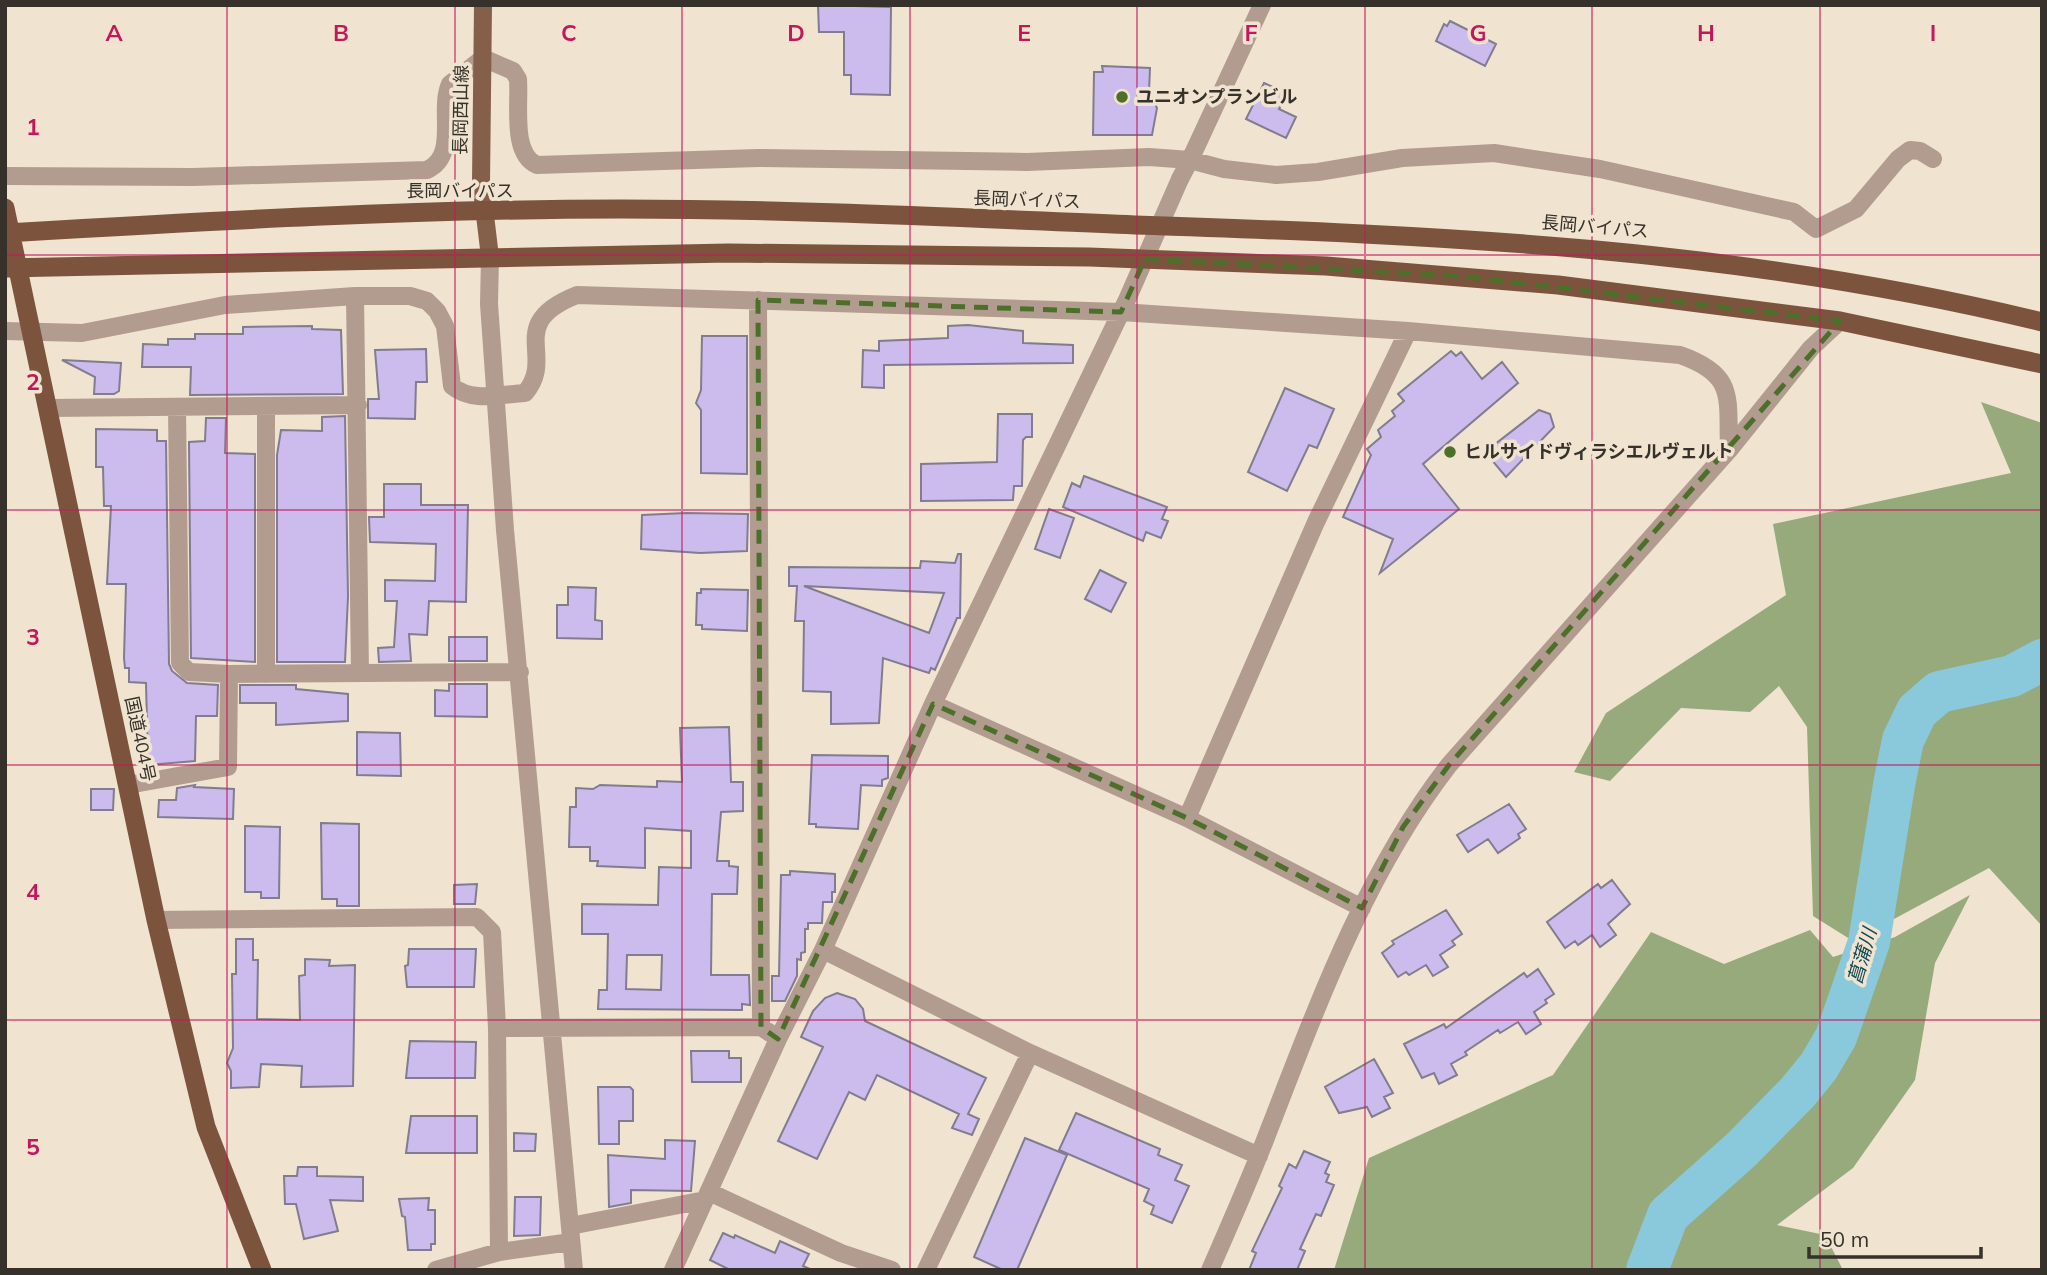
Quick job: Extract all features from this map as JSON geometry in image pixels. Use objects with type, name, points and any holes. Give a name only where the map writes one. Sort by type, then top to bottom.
[{"type":"highway","name":"国道404号","points":[[5,208],[156,920],[206,1127],[231,1199],[262,1270]]},
{"type":"highway","name":"長岡バイパス","points":[[5,233],[375,213],[750,211],[1336,232],[1634,251],[1877,286],[2042,322]]},
{"type":"highway","points":[[5,268],[489,257],[923,254],[1326,266],[1558,285],[1840,321],[2042,364]]},
{"type":"main road","name":"長岡西山線","points":[[483,5],[482,212],[489,257]]},
{"type":"street","points":[[673,1270],[778,1039],[823,950],[933,705],[1123,307],[1262,5]]},
{"type":"street","points":[[5,176],[193,177],[427,170],[439,162],[446,145],[445,103],[450,84],[483,58],[513,71],[518,79],[521,147],[528,162],[537,165],[758,158],[1027,162],[1149,157],[1190,160],[1224,169],[1276,175],[1318,172],[1402,158],[1494,153],[1600,169],[1794,212],[1816,229],[1856,209],[1898,159],[1910,150],[1920,151],[1933,159]]},
{"type":"street","points":[[489,257],[494,394],[573,1270]]},
{"type":"street","points":[[5,331],[82,333],[225,305],[355,296],[410,296],[427,301],[438,311],[445,326],[452,386],[462,395],[526,393],[533,384],[535,333],[539,320],[558,303],[577,295],[1123,307],[1680,355],[1702,363],[1718,374],[1724,387],[1729,450]]},
{"type":"street","points":[[355,296],[360,673]]},
{"type":"street","points":[[758,300],[761,1027]]},
{"type":"street","points":[[1210,1270],[1259,1156],[1334,965],[1403,827],[1449,765],[1729,450],[1811,348],[1840,321]]},
{"type":"street","points":[[1186,818],[1316,522],[1408,331]]},
{"type":"street","points":[[48,408],[358,405]]},
{"type":"street","points":[[266,406],[266,674]]},
{"type":"street","points":[[177,407],[180,663],[189,672],[520,672]]},
{"type":"street","points":[[128,785],[228,766],[229,674]]},
{"type":"street","points":[[933,705],[1186,818],[1362,908]]},
{"type":"street","points":[[156,920],[477,917],[492,932],[497,1028],[499,1252]]},
{"type":"street","points":[[823,950],[1030,1053],[1259,1156]]},
{"type":"street","points":[[497,1028],[761,1027],[778,1039]]},
{"type":"street","points":[[926,1270],[1030,1053]]},
{"type":"street","points":[[436,1270],[707,1196],[842,1253],[892,1270]]},
{"type":"highlighted area","points":[[1145,259],[1459,276],[1840,321],[1449,765],[1403,827],[1362,908],[1187,818],[933,704],[778,1039],[761,1027],[758,300],[1121,312]]},
{"type":"green space","points":[[1981,402],[2042,423],[2042,926],[1989,868],[1853,941],[1813,916],[1807,727],[1779,686],[1750,712],[1681,708],[1610,781],[1574,772],[1606,713],[1786,595],[1773,524],[2011,473]]},
{"type":"green space","points":[[1970,895],[1935,963],[1915,1080],[1853,1168],[1777,1225],[1825,1235],[1843,1270],[1334,1270],[1369,1158],[1553,1075],[1651,932],[1724,964],[1810,930],[1833,957],[1895,937]]},
{"type":"building","points":[[818,5],[891,7],[890,95],[851,94],[851,75],[844,75],[844,32],[819,32]]},
{"type":"building","points":[[1450,21],[1496,44],[1485,66],[1436,41],[1444,24],[1447,26]]},
{"type":"building","name":"ユニオンプランビル","points":[[1102,66],[1150,68],[1149,92],[1157,108],[1152,135],[1093,135],[1094,72],[1103,72]]},
{"type":"building","points":[[1264,83],[1287,93],[1279,109],[1296,117],[1286,138],[1246,119]]},
{"type":"building","points":[[968,325],[1023,331],[1023,343],[1073,345],[1073,363],[884,365],[884,388],[862,387],[863,350],[879,351],[879,341],[948,338],[948,326]]},
{"type":"building","points":[[312,326],[312,329],[341,330],[343,394],[190,395],[191,367],[142,367],[143,344],[168,345],[168,339],[195,339],[195,334],[243,334],[243,327]]},
{"type":"building","points":[[702,336],[747,336],[747,474],[701,473],[701,410],[696,403],[701,390]]},
{"type":"building","points":[[426,349],[427,382],[416,382],[415,419],[368,418],[368,399],[379,399],[375,350]]},
{"type":"building","name":"ヒルサイドヴィラシエルヴェルト","points":[[1451,351],[1456,356],[1461,352],[1482,379],[1502,362],[1518,383],[1423,464],[1459,509],[1380,573],[1393,539],[1343,517],[1371,455],[1367,449],[1381,437],[1378,430],[1395,416],[1392,411],[1404,401],[1398,394]]},
{"type":"building","points":[[62,360],[121,363],[119,391],[114,394],[94,394],[95,377]]},
{"type":"building","points":[[1285,388],[1334,409],[1317,448],[1309,445],[1287,491],[1248,472]]},
{"type":"building","points":[[1539,410],[1550,414],[1554,427],[1506,477],[1485,452]]},
{"type":"building","points":[[998,414],[1032,414],[1032,437],[1023,440],[1022,486],[1014,486],[1013,500],[921,501],[921,464],[997,462]]},
{"type":"building","points":[[345,416],[348,597],[345,662],[277,662],[277,455],[281,430],[322,431],[322,417]]},
{"type":"building","points":[[206,418],[226,418],[225,453],[255,454],[255,662],[191,658],[189,442],[205,441]]},
{"type":"building","points":[[96,429],[157,430],[157,441],[166,441],[169,664],[172,671],[187,683],[218,685],[217,716],[196,716],[195,761],[148,765],[146,683],[129,682],[129,668],[125,668],[126,584],[107,584],[111,506],[104,506],[103,467],[96,467]]},
{"type":"building","points":[[1084,476],[1167,507],[1162,519],[1168,521],[1161,538],[1146,532],[1143,541],[1063,507],[1072,483],[1080,487]]},
{"type":"building","points":[[384,484],[421,484],[421,505],[468,505],[466,602],[429,601],[427,635],[409,634],[411,661],[379,662],[378,648],[394,647],[397,601],[385,601],[385,580],[435,581],[436,544],[370,542],[369,517],[384,517]]},
{"type":"building","points":[[1049,509],[1074,518],[1060,558],[1035,549]]},
{"type":"building","points":[[748,514],[747,551],[700,553],[641,549],[642,515]]},
{"type":"building","points":[[958,554],[961,554],[960,618],[957,618],[935,670],[931,668],[929,673],[883,658],[879,723],[831,724],[831,692],[803,691],[804,621],[795,621],[797,586],[789,586],[789,567],[920,568],[921,561],[955,563]],"holes":[[[804,586],[944,593],[929,633]]]},
{"type":"building","points":[[1100,570],[1126,583],[1111,612],[1085,599]]},
{"type":"building","points":[[568,587],[596,588],[595,620],[602,621],[602,639],[557,638],[557,605],[568,605]]},
{"type":"building","points":[[701,589],[748,590],[747,631],[702,629],[702,625],[696,625],[697,593],[701,593]]},
{"type":"building","points":[[449,637],[487,637],[487,661],[449,661]]},
{"type":"building","points":[[449,684],[487,684],[487,717],[435,716],[435,690],[449,691]]},
{"type":"building","points":[[240,685],[296,685],[296,689],[348,694],[348,721],[276,725],[276,703],[240,703]]},
{"type":"building","points":[[729,727],[731,782],[743,782],[743,811],[721,812],[717,861],[729,861],[729,866],[738,867],[737,894],[712,894],[711,975],[749,975],[750,1005],[742,1004],[742,1010],[598,1009],[599,990],[607,990],[608,934],[582,934],[582,904],[658,905],[659,867],[691,868],[691,831],[645,828],[645,868],[597,866],[598,861],[590,861],[590,847],[569,847],[570,807],[576,807],[576,788],[593,789],[600,785],[657,787],[657,781],[682,782],[680,728]],"holes":[[[627,955],[662,955],[661,990],[626,989]]]},
{"type":"building","points":[[357,732],[400,733],[401,776],[357,775]]},
{"type":"building","points":[[812,755],[888,756],[888,778],[882,780],[882,786],[861,785],[858,829],[816,827],[816,824],[809,824]]},
{"type":"building","points":[[195,785],[194,787],[234,789],[233,819],[158,817],[159,800],[176,800],[177,788]]},
{"type":"building","points":[[91,789],[114,789],[113,810],[91,810]]},
{"type":"building","points":[[1509,804],[1526,829],[1518,834],[1520,838],[1498,853],[1488,839],[1468,852],[1457,835]]},
{"type":"building","points":[[321,823],[359,824],[359,906],[337,906],[337,899],[322,899]]},
{"type":"building","points":[[245,826],[280,827],[279,898],[261,898],[261,892],[245,892]]},
{"type":"building","points":[[790,871],[835,874],[835,892],[832,892],[832,902],[823,902],[822,923],[808,923],[808,929],[805,929],[805,952],[801,953],[801,960],[797,959],[797,976],[785,1001],[772,1001],[772,976],[779,976],[781,875],[790,875]]},
{"type":"building","points":[[1612,880],[1630,904],[1608,924],[1616,935],[1600,947],[1592,935],[1578,945],[1575,941],[1565,948],[1547,922],[1598,884],[1601,888]]},
{"type":"building","points":[[477,884],[475,904],[454,904],[454,885]]},
{"type":"building","points":[[1446,910],[1462,934],[1452,941],[1455,945],[1440,955],[1448,967],[1433,976],[1426,965],[1409,975],[1406,972],[1398,977],[1382,953],[1394,944],[1392,941]]},
{"type":"building","points":[[236,939],[253,939],[253,960],[258,960],[257,1019],[300,1020],[299,976],[305,975],[305,959],[330,960],[329,966],[355,965],[353,1086],[301,1087],[302,1066],[261,1064],[259,1087],[231,1088],[231,1071],[227,1063],[233,1048],[232,974],[236,974]]},
{"type":"building","points":[[409,949],[476,949],[474,987],[407,987],[405,966],[408,965]]},
{"type":"building","points":[[1538,969],[1554,994],[1534,1012],[1541,1024],[1526,1034],[1518,1022],[1500,1033],[1498,1030],[1451,1064],[1457,1075],[1439,1084],[1434,1073],[1422,1078],[1404,1044],[1444,1024],[1446,1028],[1524,973],[1527,977]]},
{"type":"building","points":[[837,993],[855,999],[863,1009],[865,1021],[986,1078],[968,1114],[979,1119],[972,1135],[952,1128],[959,1114],[877,1075],[865,1100],[849,1092],[817,1159],[778,1141],[823,1047],[801,1037],[813,1011],[825,998]]},
{"type":"building","points":[[410,1041],[476,1042],[475,1078],[406,1078]]},
{"type":"building","points":[[691,1051],[729,1051],[729,1058],[741,1058],[741,1082],[692,1082]]},
{"type":"building","points":[[1374,1059],[1393,1093],[1384,1097],[1390,1108],[1372,1117],[1367,1107],[1339,1113],[1325,1087]]},
{"type":"building","points":[[598,1087],[630,1087],[633,1090],[633,1121],[619,1121],[619,1144],[599,1144]]},
{"type":"building","points":[[1076,1113],[1160,1149],[1158,1155],[1182,1165],[1175,1180],[1189,1186],[1172,1223],[1151,1214],[1154,1206],[1144,1201],[1149,1189],[1059,1150]]},
{"type":"building","points":[[411,1116],[477,1116],[477,1153],[406,1153]]},
{"type":"building","points":[[514,1133],[536,1134],[535,1151],[514,1151]]},
{"type":"building","points":[[1025,1138],[1067,1155],[1017,1270],[1003,1270],[974,1257]]},
{"type":"building","points":[[665,1140],[695,1141],[691,1191],[631,1190],[631,1203],[609,1207],[608,1155],[665,1159]]},
{"type":"building","points":[[1304,1151],[1330,1162],[1325,1173],[1329,1175],[1326,1182],[1334,1185],[1321,1216],[1316,1214],[1300,1249],[1305,1251],[1297,1270],[1249,1270],[1256,1253],[1252,1251],[1282,1188],[1279,1186],[1289,1164],[1296,1168]]},
{"type":"building","points":[[298,1167],[317,1167],[317,1176],[363,1177],[363,1201],[330,1200],[338,1231],[304,1239],[296,1204],[285,1204],[284,1176],[297,1176]]},
{"type":"building","points":[[515,1197],[541,1197],[540,1235],[514,1236]]},
{"type":"building","points":[[429,1198],[428,1210],[435,1210],[435,1244],[431,1244],[431,1250],[408,1250],[405,1217],[402,1216],[399,1199]]},
{"type":"building","points":[[723,1233],[734,1238],[735,1235],[775,1253],[780,1241],[809,1254],[803,1266],[812,1270],[730,1270],[710,1260]]},
{"type":"waterway","name":"菖蒲川","points":[[1647,1270],[1668,1215],[1742,1149],[1798,1092],[1819,1066],[1836,1037],[1869,942],[1903,740],[1917,711],[1939,692],[2012,676],[2042,660]]},
{"type":"place","name":"ユニオンプランビル","points":[[1122,97]]},
{"type":"place","name":"ヒルサイドヴィラシエルヴェルト","points":[[1450,452]]}]
